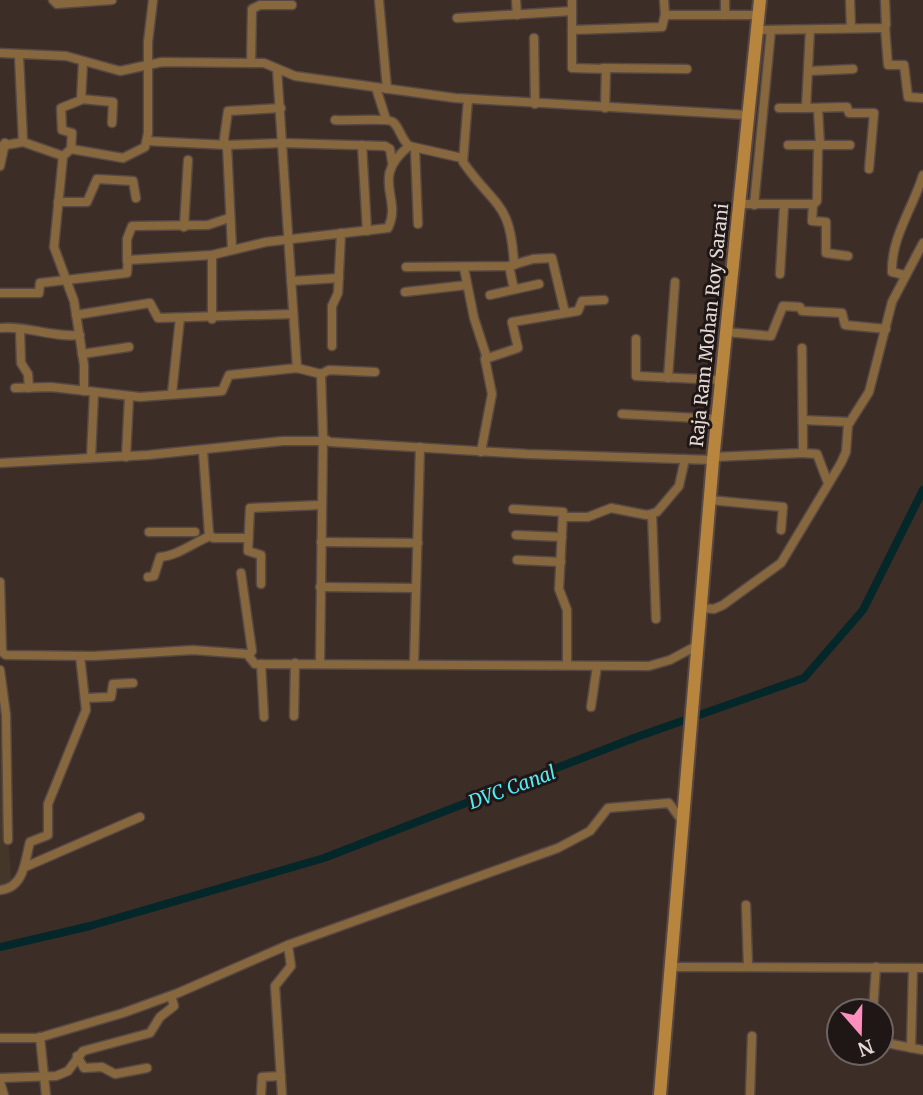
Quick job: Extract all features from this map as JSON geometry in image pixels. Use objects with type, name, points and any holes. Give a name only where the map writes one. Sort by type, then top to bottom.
[{"type":"street","points":[[53,0],[57,4],[112,0]]},
{"type":"street","points":[[71,149],[124,158],[141,151],[148,141],[148,43],[153,0]]},
{"type":"street","points":[[379,0],[387,89]]},
{"type":"street","points":[[516,0],[517,15]]},
{"type":"street","points":[[572,0],[572,68],[687,69]]},
{"type":"street","points":[[572,30],[662,27],[664,0]]},
{"type":"street","points":[[725,0],[725,15]]},
{"type":"street","name":"Raja Ram Mohan Roy Sarani","points":[[660,1095],[713,459],[760,0]]},
{"type":"street","points":[[850,0],[851,28]]},
{"type":"street","points":[[885,0],[888,65],[904,65],[908,97],[923,98]]},
{"type":"street","points":[[251,63],[252,9],[260,5],[292,5]]},
{"type":"street","points":[[457,18],[572,11]]},
{"type":"street","points":[[664,15],[758,15]]},
{"type":"street","points":[[757,30],[885,27]]},
{"type":"street","points":[[754,205],[771,30]]},
{"type":"street","points":[[806,108],[810,30]]},
{"type":"street","points":[[534,38],[535,104]]},
{"type":"street","points":[[0,53],[19,56],[55,55],[120,71],[140,68],[149,63],[264,63],[295,76],[468,99],[747,115]]},
{"type":"street","points":[[19,56],[23,142]]},
{"type":"street","points":[[81,99],[83,62]]},
{"type":"street","points":[[603,68],[608,72],[605,108]]},
{"type":"street","points":[[277,69],[297,368]]},
{"type":"street","points":[[809,71],[853,69]]},
{"type":"street","points":[[376,88],[386,119]]},
{"type":"street","points":[[84,391],[76,315],[67,280],[54,247],[63,156],[71,149],[72,133],[61,130],[61,108],[81,99],[113,102],[112,123]]},
{"type":"street","points":[[468,99],[462,158],[476,181],[494,197],[505,212],[512,237],[511,266],[514,289]]},
{"type":"street","points":[[779,108],[847,107],[849,113],[874,113],[869,169]]},
{"type":"street","points":[[232,249],[229,218],[228,111],[281,108]]},
{"type":"street","points":[[818,109],[821,145],[817,151],[817,201],[814,204],[813,222],[826,222],[826,253],[848,256]]},
{"type":"street","points":[[335,120],[364,122],[386,119],[393,122],[412,148],[418,224]]},
{"type":"street","points":[[127,261],[212,255],[289,239],[388,229],[390,225],[389,172],[392,162],[388,147],[148,141]]},
{"type":"street","points":[[0,166],[2,145],[23,142],[63,156]]},
{"type":"street","points":[[362,145],[367,231]]},
{"type":"street","points":[[788,145],[850,145]]},
{"type":"street","points":[[392,162],[412,148],[462,158]]},
{"type":"street","points":[[184,227],[188,160]]},
{"type":"street","points":[[904,275],[892,272],[892,259],[904,218],[923,176]]},
{"type":"street","points":[[58,202],[87,202],[97,179],[133,181],[136,198]]},
{"type":"street","points":[[738,204],[814,204]]},
{"type":"street","points":[[780,274],[784,206]]},
{"type":"street","points":[[0,293],[39,293],[40,283],[127,273],[127,239],[132,226],[184,227],[208,225],[229,218]]},
{"type":"street","points":[[332,346],[332,306],[338,296],[341,233]]},
{"type":"street","points":[[701,608],[714,609],[723,606],[778,567],[846,452],[850,422],[869,392],[904,275],[923,243]]},
{"type":"street","points":[[212,255],[212,319]]},
{"type":"street","points":[[406,267],[511,266],[533,259],[552,258],[565,313]]},
{"type":"street","points":[[464,268],[487,358],[485,360],[492,394],[481,452]]},
{"type":"street","points":[[291,281],[339,278]]},
{"type":"street","points":[[668,378],[675,282]]},
{"type":"street","points":[[490,295],[539,284]]},
{"type":"street","points":[[405,292],[467,285]]},
{"type":"street","points":[[487,358],[518,348],[512,322],[579,310],[582,301],[604,300]]},
{"type":"street","points":[[76,315],[150,303],[158,318],[212,319],[293,314]]},
{"type":"street","points":[[726,332],[771,336],[783,306],[800,307],[802,312],[842,313],[845,325],[886,329]]},
{"type":"street","points":[[172,393],[180,318]]},
{"type":"street","points":[[0,328],[20,328],[57,336],[80,335]]},
{"type":"street","points":[[20,328],[22,363],[29,374],[29,388]]},
{"type":"street","points":[[636,339],[636,376],[721,380]]},
{"type":"street","points":[[82,354],[129,347]]},
{"type":"street","points":[[802,348],[803,453]]},
{"type":"street","points":[[15,388],[84,391],[129,397],[223,391],[229,374],[297,368],[321,374],[329,370],[375,372]]},
{"type":"street","points":[[320,662],[323,439],[321,374]]},
{"type":"street","points":[[91,458],[94,392]]},
{"type":"street","points":[[127,457],[129,397]]},
{"type":"street","points":[[622,414],[717,419]]},
{"type":"street","points":[[803,420],[850,422]]},
{"type":"street","points":[[0,463],[127,457],[323,439],[330,442],[481,452],[685,459],[817,454],[828,483]]},
{"type":"street","points":[[414,664],[420,447]]},
{"type":"street","points":[[203,451],[210,536]]},
{"type":"street","points":[[563,517],[588,517],[611,508],[652,514],[661,509],[679,486],[685,459]]},
{"type":"street","points":[[710,500],[783,507],[781,530]]},
{"type":"street","points":[[261,584],[261,555],[248,552],[251,507],[321,505]]},
{"type":"street","points":[[513,509],[562,511],[559,589],[567,610],[567,665]]},
{"type":"street","points":[[652,514],[656,619]]},
{"type":"street","points":[[149,532],[195,532]]},
{"type":"street","points":[[516,534],[562,537]]},
{"type":"street","points":[[148,577],[154,576],[160,557],[173,556],[187,545],[210,536],[248,538]]},
{"type":"street","points":[[321,542],[418,543]]},
{"type":"street","points":[[517,561],[561,562]]},
{"type":"street","points":[[241,573],[252,651],[249,655]]},
{"type":"street","points":[[0,582],[2,656],[80,656],[193,650],[249,655]]},
{"type":"street","points":[[320,587],[416,588]]},
{"type":"street","points":[[249,655],[253,664],[320,662],[597,666],[660,663],[698,650]]},
{"type":"street","points":[[0,890],[9,888],[25,867],[30,842],[48,835],[48,804],[81,728],[86,698],[80,656]]},
{"type":"street","points":[[294,716],[295,663]]},
{"type":"street","points":[[261,664],[264,717]]},
{"type":"street","points":[[591,707],[597,666]]},
{"type":"street","points":[[0,670],[6,715],[8,840]]},
{"type":"street","points":[[86,698],[111,696],[114,684],[133,682]]},
{"type":"street","points":[[0,1038],[40,1037],[171,996],[288,945],[558,848],[590,831],[608,808],[668,803],[684,823]]},
{"type":"street","points":[[25,867],[140,817]]},
{"type":"street","points":[[746,905],[748,966]]},
{"type":"street","points":[[282,1095],[275,986],[290,966],[288,945]]},
{"type":"street","points":[[671,967],[923,968]]},
{"type":"street","points":[[874,997],[876,967]]},
{"type":"street","points":[[911,1048],[913,968]]},
{"type":"street","points":[[4,1095],[0,1080],[46,1078],[68,1071],[78,1056],[150,1033],[160,1017],[174,1006],[171,996]]},
{"type":"street","points":[[750,1095],[752,1035]]},
{"type":"street","points":[[40,1037],[46,1095]]},
{"type":"street","points":[[895,1045],[923,1050]]},
{"type":"street","points":[[78,1056],[84,1068],[102,1067],[114,1073],[147,1068]]},
{"type":"street","points":[[261,1095],[261,1079],[281,1076]]},
{"type":"shaded area","points":[[0,727],[12,889],[0,887]]},
{"type":"waterway","name":"DVC Canal","points":[[0,947],[90,926],[324,858],[634,738],[804,678],[863,610],[923,490]]}]
